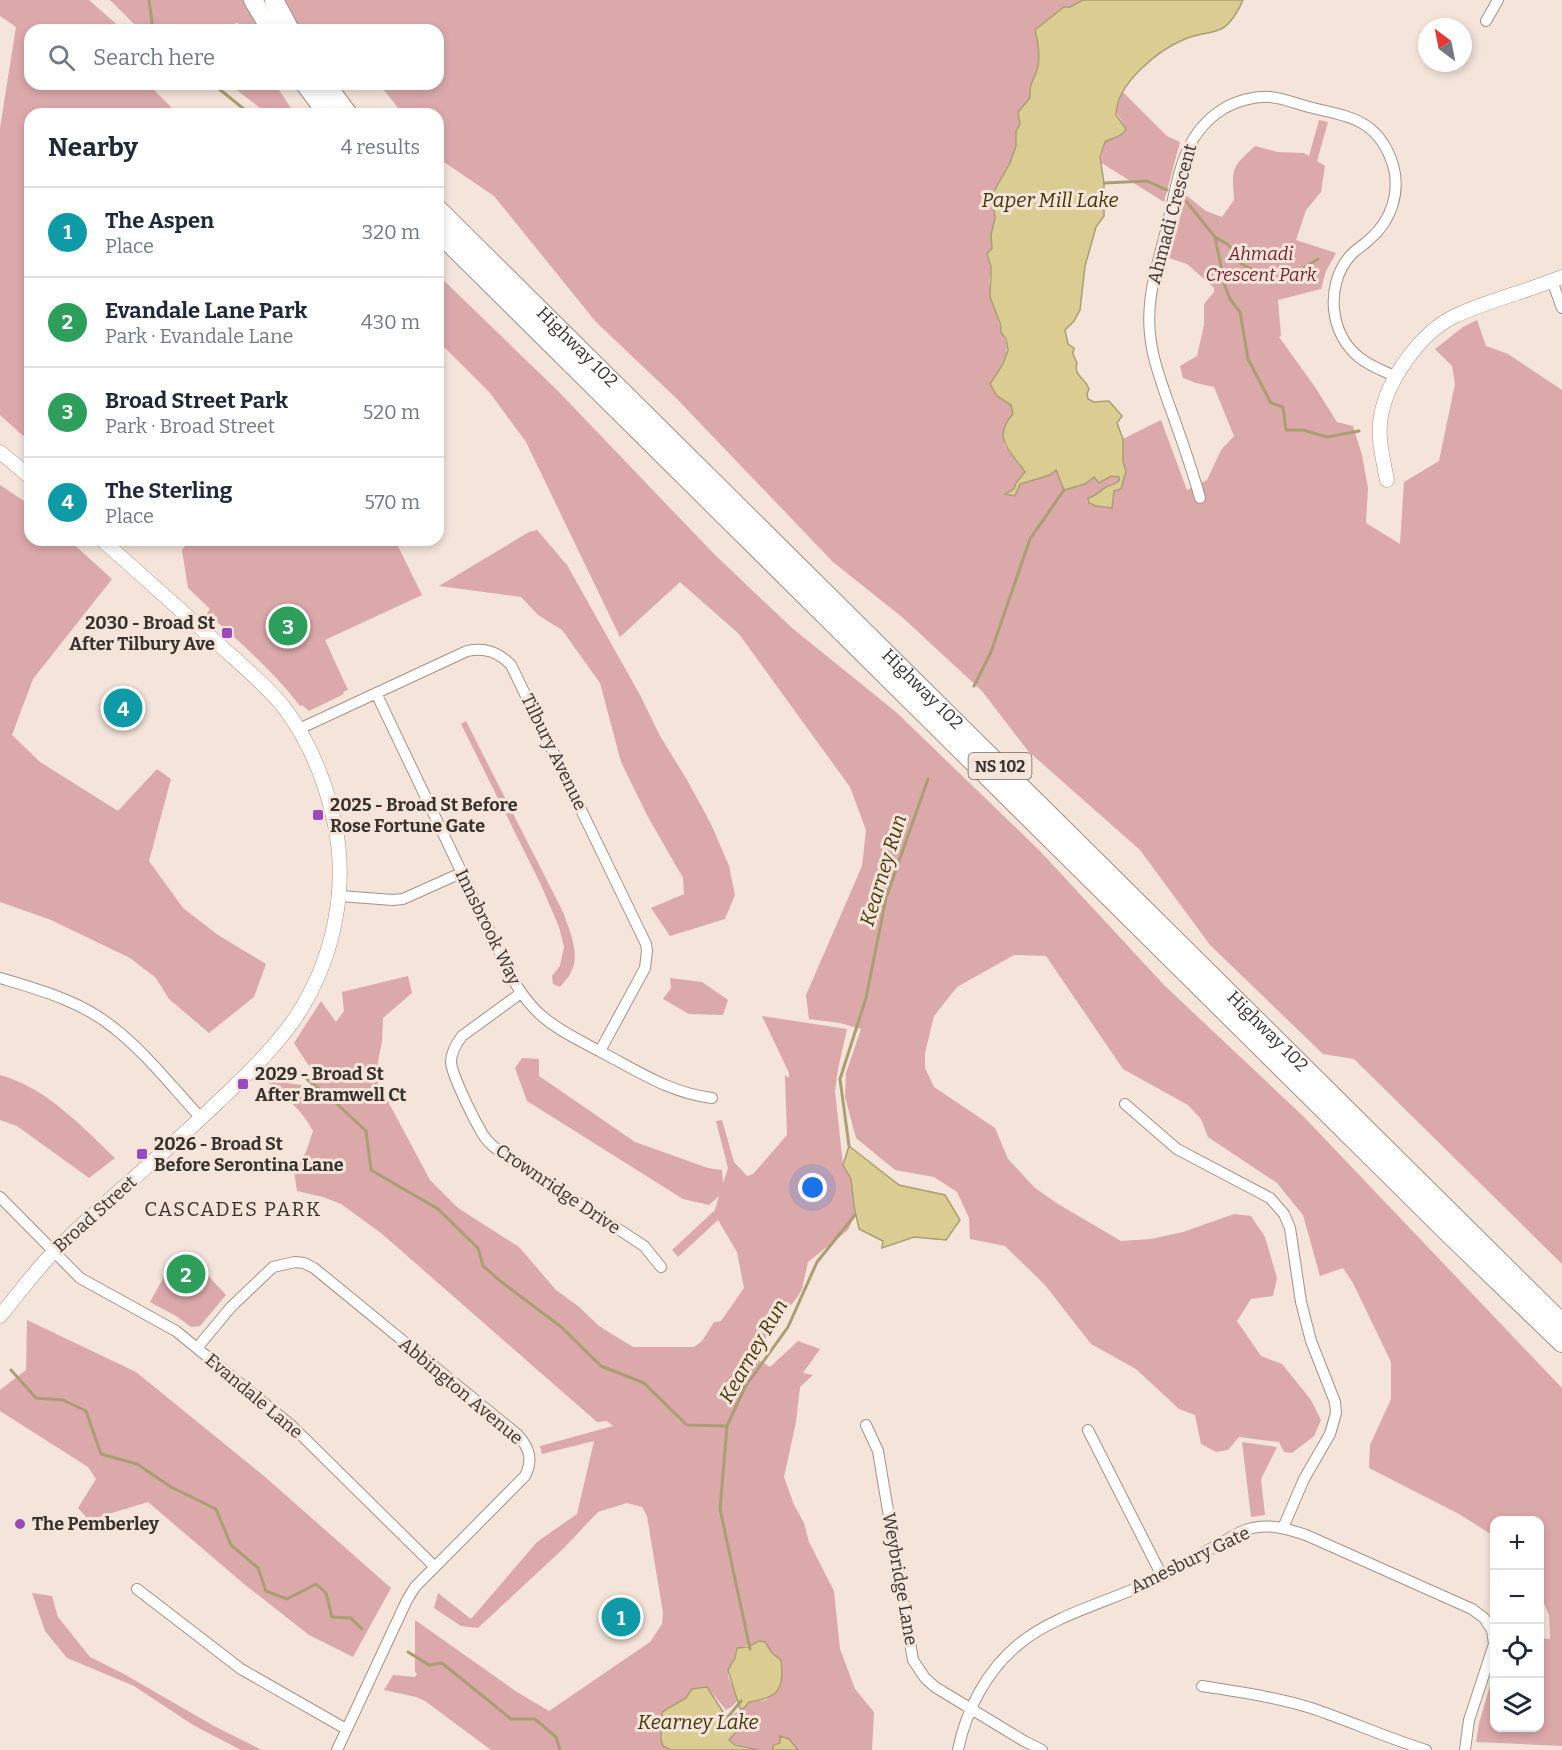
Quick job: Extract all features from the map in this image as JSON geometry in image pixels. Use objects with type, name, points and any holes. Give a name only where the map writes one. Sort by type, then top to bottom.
[{"type":"highway","points":[[253,0],[267,24]]},
{"type":"highway","points":[[274,0],[287,24]]},
{"type":"highway","points":[[309,90],[323,108]]},
{"type":"highway","points":[[330,90],[344,108]]},
{"type":"highway","name":"Highway 102","points":[[444,215],[1562,1323]]},
{"type":"highway","name":"Highway 102","points":[[444,238],[1449,1234],[1562,1343]]},
{"type":"street","points":[[1486,21],[1498,0]]},
{"type":"street","name":"Ahmadi Crescent","points":[[1200,498],[1157,368],[1151,347],[1149,324],[1152,289],[1185,154],[1200,127],[1221,110],[1247,99],[1272,97],[1357,120],[1372,130],[1384,144],[1394,168],[1396,190],[1394,201],[1379,230],[1350,256],[1344,265],[1336,282],[1334,305],[1339,331],[1349,347],[1360,358],[1396,377]]},
{"type":"street","points":[[1387,480],[1381,447],[1380,417],[1396,377],[1425,338],[1455,316],[1557,279],[1562,308]]},
{"type":"street","points":[[0,452],[24,472]]},
{"type":"street","name":"Broad Street","points":[[0,1316],[53,1252],[256,1065],[297,1015],[322,963],[333,931],[340,896],[337,835],[331,807],[322,780],[299,729],[282,705],[255,677],[109,546]]},
{"type":"street","name":"Tilbury Avenue","points":[[299,729],[459,654],[483,649],[505,658],[516,672],[646,944],[645,968],[600,1051]]},
{"type":"street","name":"Innsbrook Way","points":[[376,693],[513,980],[530,1004],[550,1023],[664,1085],[689,1095],[712,1098]]},
{"type":"street","points":[[340,896],[403,899],[461,873]]},
{"type":"street","points":[[0,978],[63,998],[113,1027],[134,1045],[201,1118]]},
{"type":"street","name":"Crownridge Drive","points":[[521,993],[462,1036],[452,1053],[453,1071],[482,1133],[498,1150],[644,1246],[661,1268]]},
{"type":"street","points":[[1125,1104],[1177,1149],[1264,1193],[1280,1208],[1290,1228],[1301,1302],[1314,1351],[1335,1402],[1336,1413],[1330,1434],[1304,1479],[1283,1528]]},
{"type":"street","name":"Evandale Lane","points":[[0,1197],[80,1278],[167,1325],[292,1426],[435,1567]]},
{"type":"street","name":"Abbington Avenue","points":[[197,1348],[231,1307],[273,1267],[295,1262],[304,1263],[314,1268],[518,1436],[526,1444],[530,1455],[530,1466],[525,1476],[415,1587],[337,1750]]},
{"type":"street","name":"Weybridge Lane","points":[[866,1425],[878,1451],[914,1660],[925,1678],[971,1709],[1042,1750]]},
{"type":"street","points":[[1088,1430],[1162,1576]]},
{"type":"street","name":"Amesbury Gate","points":[[958,1750],[962,1733],[979,1693],[996,1668],[1018,1645],[1034,1633],[1162,1576],[1243,1531],[1263,1526],[1283,1528],[1306,1535],[1472,1609],[1484,1618],[1492,1630],[1494,1644],[1469,1720],[1465,1750]]},
{"type":"street","points":[[137,1589],[241,1669],[346,1729]]},
{"type":"street","points":[[1202,1686],[1277,1699],[1313,1709],[1426,1750]]},
{"type":"green space","points":[[0,0],[89,0],[116,24],[24,24],[24,90],[154,90],[172,108],[24,108],[24,437],[0,415],[0,128],[16,27],[0,16]]},
{"type":"green space","name":"Ahmadi Crescent Park","points":[[110,0],[1083,0],[1070,7],[1064,7],[1035,30],[1039,61],[1030,87],[1030,98],[1018,112],[1020,124],[1016,131],[1016,146],[1010,163],[992,195],[995,218],[991,235],[992,248],[987,254],[991,267],[989,282],[1001,332],[1005,339],[1006,352],[999,372],[990,384],[997,396],[1011,405],[1013,415],[1004,445],[1025,472],[1012,490],[1006,494],[1017,492],[1020,484],[1049,475],[1056,470],[1064,490],[1085,484],[1094,477],[1102,480],[1111,476],[1119,477],[1116,484],[1102,491],[1092,504],[1111,508],[1114,491],[1126,471],[1123,462],[1123,439],[1161,420],[1187,490],[1207,480],[1221,450],[1234,436],[1214,387],[1183,378],[1180,366],[1197,356],[1204,325],[1204,304],[1214,292],[1214,288],[1187,264],[1169,258],[1186,195],[1206,211],[1222,217],[1234,200],[1233,175],[1237,164],[1255,146],[1278,152],[1304,153],[1309,156],[1319,120],[1328,122],[1317,161],[1325,166],[1321,192],[1306,210],[1296,240],[1336,253],[1326,271],[1321,289],[1278,300],[1281,336],[1279,337],[1337,422],[1353,426],[1362,455],[1368,488],[1366,523],[1400,544],[1404,482],[1439,461],[1455,384],[1452,366],[1435,349],[1463,327],[1477,320],[1486,346],[1508,354],[1562,390],[1562,1264],[1354,1059],[1323,1054],[1210,945],[1140,850],[1028,751],[982,691],[902,617],[833,562],[676,398],[596,322],[494,196],[444,162],[444,108],[398,108],[384,90],[444,90],[444,24],[134,24]]},
{"type":"green space","points":[[237,90],[279,90],[291,108],[260,108]]},
{"type":"green space","points":[[1122,91],[1167,136],[1180,142],[1164,202],[1100,162],[1105,142],[1115,138],[1123,123],[1116,112]]},
{"type":"green space","points":[[444,281],[558,391],[715,555],[792,628],[896,712],[1040,851],[1164,985],[1304,1117],[1562,1388],[1562,1746],[1476,1742],[1490,1686],[1490,1732],[1544,1732],[1544,1638],[1550,1639],[1549,1615],[1544,1603],[1544,1516],[1490,1516],[1490,1533],[1459,1514],[1369,1468],[1370,1445],[1391,1399],[1391,1362],[1353,1283],[1343,1268],[1320,1276],[1303,1215],[1277,1183],[1208,1137],[1201,1119],[1188,1105],[1123,1069],[1046,956],[1014,955],[957,987],[934,1016],[925,1053],[925,1068],[934,1087],[995,1128],[1008,1159],[1035,1188],[1121,1241],[1151,1239],[1183,1232],[1234,1214],[1251,1216],[1265,1237],[1277,1278],[1273,1296],[1251,1299],[1237,1321],[1261,1356],[1282,1364],[1311,1400],[1321,1420],[1314,1436],[1292,1453],[1284,1452],[1279,1442],[1239,1437],[1228,1450],[1216,1452],[1201,1444],[1195,1415],[1179,1409],[1136,1369],[1091,1344],[1045,1285],[1005,1246],[970,1239],[969,1218],[957,1192],[934,1177],[895,1170],[856,1138],[845,1097],[846,1073],[861,1029],[840,1023],[809,1019],[806,995],[862,866],[866,830],[850,787],[739,634],[680,582],[620,637],[526,442],[490,393],[444,347]]},
{"type":"green space","points":[[0,485],[24,501],[24,546],[76,546],[112,579],[33,679],[12,735],[40,762],[118,811],[157,769],[171,779],[149,861],[183,908],[218,935],[266,964],[254,997],[209,1033],[169,999],[156,978],[130,958],[51,920],[0,902]]},
{"type":"green space","points":[[537,530],[567,565],[640,695],[660,736],[711,824],[729,866],[735,895],[725,919],[670,936],[651,908],[684,894],[683,878],[648,817],[621,762],[600,683],[562,630],[538,615],[521,597],[439,586],[529,532]]},
{"type":"green space","points":[[185,546],[398,546],[422,595],[325,640],[348,690],[309,711],[302,705],[300,706],[244,646],[207,613],[210,609],[188,588],[182,550]]},
{"type":"green space","points":[[466,721],[568,926],[575,956],[570,974],[560,987],[553,984],[552,976],[560,966],[564,947],[559,927],[541,885],[461,724]]},
{"type":"green space","points":[[408,976],[412,993],[383,1018],[382,1041],[375,1077],[430,1180],[458,1208],[519,1247],[556,1290],[578,1306],[599,1326],[633,1347],[694,1347],[702,1341],[714,1322],[721,1321],[744,1288],[737,1252],[718,1220],[678,1257],[672,1250],[715,1210],[719,1196],[709,1205],[683,1199],[527,1101],[515,1068],[522,1058],[539,1059],[539,1076],[635,1142],[708,1168],[722,1170],[723,1183],[728,1168],[716,1121],[722,1120],[734,1162],[747,1176],[753,1174],[787,1135],[785,1075],[789,1078],[789,1073],[762,1016],[847,1029],[835,1091],[843,1165],[851,1179],[855,1215],[848,1230],[808,1262],[802,1289],[798,1296],[752,1356],[770,1367],[798,1341],[820,1349],[803,1373],[813,1375],[800,1387],[796,1422],[784,1477],[794,1505],[804,1523],[809,1542],[834,1591],[840,1649],[855,1689],[874,1712],[872,1750],[798,1750],[789,1739],[774,1745],[772,1750],[759,1750],[731,1743],[729,1740],[736,1732],[744,1730],[730,1716],[744,1708],[749,1702],[766,1700],[781,1686],[780,1664],[776,1656],[761,1641],[736,1649],[728,1672],[737,1697],[733,1706],[726,1710],[707,1687],[692,1689],[686,1698],[662,1712],[661,1739],[665,1748],[671,1750],[491,1750],[425,1701],[384,1690],[393,1675],[415,1677],[417,1674],[415,1672],[415,1620],[517,1692],[549,1711],[650,1642],[662,1624],[663,1613],[647,1516],[642,1507],[627,1503],[598,1512],[563,1549],[478,1628],[461,1626],[434,1608],[438,1593],[471,1619],[537,1542],[577,1514],[594,1441],[542,1454],[540,1446],[613,1426],[607,1421],[597,1422],[381,1233],[341,1204],[297,1191],[294,1171],[306,1152],[313,1131],[298,1110],[265,1080],[309,1086],[317,1078],[294,1043],[321,1001],[336,1022],[344,1011],[342,992]]},
{"type":"green space","points":[[670,978],[702,982],[728,1000],[723,1015],[689,1014],[663,999],[671,988]]},
{"type":"green space","points":[[0,1075],[33,1089],[62,1109],[115,1158],[89,1178],[17,1126],[0,1120]]},
{"type":"green space","points":[[177,1253],[188,1254],[226,1295],[200,1326],[191,1327],[150,1302]]},
{"type":"green space","points":[[27,1320],[136,1372],[264,1476],[391,1588],[353,1657],[309,1635],[244,1584],[148,1502],[89,1520],[78,1508],[96,1479],[88,1467],[0,1411],[0,1390],[26,1370]]},
{"type":"green space","points":[[1242,1442],[1277,1447],[1261,1479],[1265,1515],[1251,1517]]},
{"type":"green space","points":[[32,1593],[52,1596],[58,1617],[90,1657],[262,1750],[241,1750],[193,1725],[134,1686],[67,1658],[45,1631]]},
{"type":"water","name":"Paper Mill Lake","points":[[1083,0],[1243,0],[1234,17],[1224,27],[1174,44],[1140,70],[1123,92],[1118,103],[1116,115],[1126,129],[1119,136],[1105,142],[1100,157],[1104,183],[1104,216],[1096,227],[1085,266],[1080,310],[1065,330],[1068,344],[1074,348],[1073,354],[1078,374],[1089,389],[1088,399],[1094,402],[1109,401],[1122,416],[1117,423],[1123,439],[1123,462],[1126,471],[1121,489],[1114,491],[1112,508],[1096,506],[1089,503],[1088,498],[1119,481],[1119,477],[1111,476],[1099,483],[1094,477],[1085,484],[1064,490],[1056,470],[1050,475],[1020,484],[1015,496],[1005,494],[1014,489],[1025,472],[1009,451],[1003,438],[1004,430],[1013,414],[1011,405],[997,396],[990,384],[1003,364],[1008,350],[990,297],[991,267],[987,254],[992,248],[991,235],[995,218],[992,195],[1010,163],[1016,146],[1016,131],[1020,124],[1018,112],[1030,98],[1039,60],[1035,30],[1064,7],[1070,7]]},
{"type":"water","points":[[849,1146],[899,1185],[945,1195],[960,1220],[946,1240],[914,1237],[882,1248],[883,1241],[859,1229],[851,1179],[843,1165]]},
{"type":"water","points":[[759,1641],[765,1642],[772,1653],[781,1660],[782,1679],[773,1695],[749,1702],[740,1709],[728,1670],[735,1658],[737,1648],[748,1647]]},
{"type":"water","name":"Kearney Lake","points":[[707,1687],[736,1732],[729,1740],[735,1745],[759,1750],[671,1750],[663,1746],[662,1712],[686,1698],[692,1689]]},
{"type":"water","name":"Kearney Lake","points":[[780,1736],[789,1739],[798,1750],[772,1750],[774,1745],[780,1743]]},
{"type":"waterway","points":[[149,0],[152,24]]},
{"type":"waterway","points":[[220,90],[243,108]]},
{"type":"waterway","points":[[1104,183],[1147,181],[1167,190]]},
{"type":"waterway","points":[[1186,201],[1215,237],[1235,252],[1240,263],[1269,279],[1279,270],[1301,270],[1318,259]]},
{"type":"waterway","points":[[1215,237],[1225,286],[1230,299],[1240,312],[1248,359],[1271,403],[1283,407],[1286,430],[1303,430],[1327,437],[1359,431]]},
{"type":"waterway","name":"Kearney Run","points":[[974,686],[991,652],[1030,539],[1064,490]]},
{"type":"waterway","name":"Kearney Run","points":[[849,1146],[840,1079],[866,998],[886,898],[928,779]]},
{"type":"waterway","points":[[307,1079],[366,1131],[371,1170],[438,1209],[478,1248],[483,1266],[560,1326],[601,1366],[644,1383],[687,1425],[727,1426]]},
{"type":"waterway","name":"Kearney Run","points":[[750,1649],[720,1509],[727,1426],[745,1387],[788,1327],[817,1262],[855,1215]]},
{"type":"waterway","points":[[11,1370],[36,1398],[63,1400],[86,1411],[101,1454],[137,1464],[171,1487],[216,1509],[231,1545],[258,1568],[266,1591],[287,1599],[316,1584],[326,1593],[332,1617],[351,1618],[362,1629]]},
{"type":"waterway","points":[[408,1652],[429,1665],[442,1663],[511,1719],[535,1719],[556,1737],[560,1750]]},
{"type":"waterway","name":"Kearney Run","points":[[727,1718],[741,1701]]},
{"type":"place","name":"Broad Street Park","points":[[288,626]]},
{"type":"place","name":"2030 - Broad St After Tilbury Ave","points":[[227,633]]},
{"type":"place","name":"The Sterling","points":[[123,708]]},
{"type":"place","name":"2025 - Broad St Before Rose Fortune Gate","points":[[318,815]]},
{"type":"place","name":"2029 - Broad St After Bramwell Ct","points":[[243,1084]]},
{"type":"place","name":"2026 - Broad St Before Serontina Lane","points":[[142,1154]]},
{"type":"place","name":"Evandale Lane Park","points":[[186,1274]]},
{"type":"place","name":"The Pemberley","points":[[20,1524]]},
{"type":"place","name":"The Aspen","points":[[621,1617]]},
{"type":"district","name":"CASCADES PARK","points":[[233,1209]]}]
